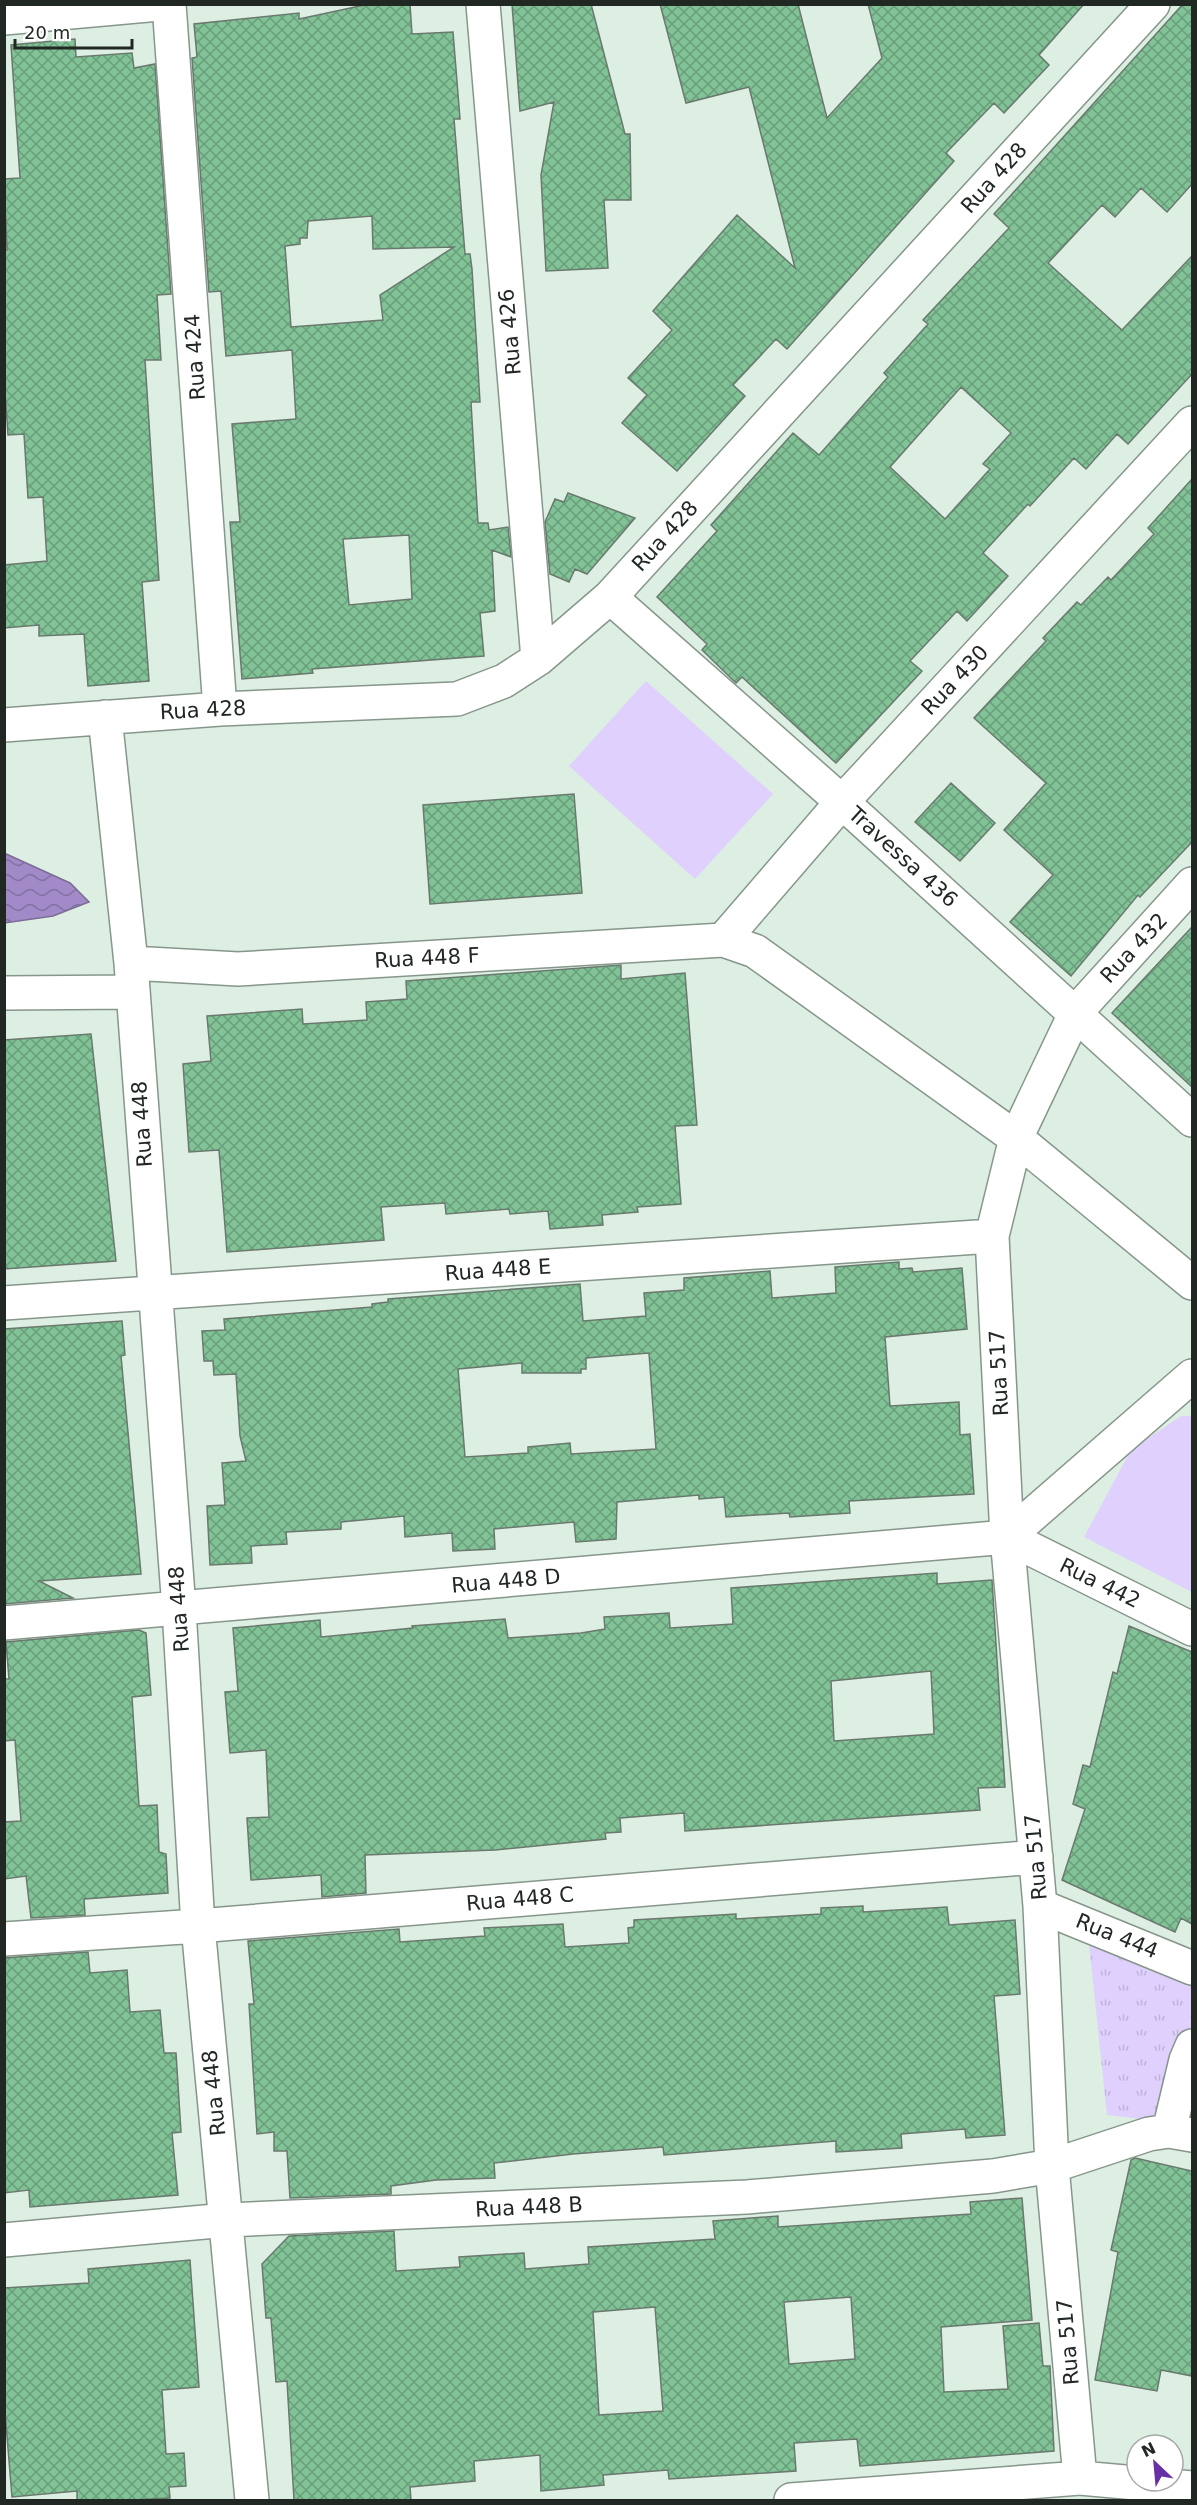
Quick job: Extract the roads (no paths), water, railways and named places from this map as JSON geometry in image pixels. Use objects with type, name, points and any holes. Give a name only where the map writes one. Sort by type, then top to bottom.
[{"type":"street","points":[[4,18],[159,4]]},
{"type":"street","name":"Rua 424","points":[[169,4],[220,709]]},
{"type":"street","name":"Rua 426","points":[[483,4],[538,659]]},
{"type":"street","name":"Rua 428","points":[[4,725],[220,709],[457,699],[504,681],[538,659],[610,597],[1153,4]]},
{"type":"street","name":"Rua 430","points":[[723,940],[842,802],[1192,423]]},
{"type":"street","name":"Travessa 436","points":[[610,597],[1076,1012],[1192,1120]]},
{"type":"street","name":"Rua 448","points":[[105,717],[132,978],[179,1609],[198,1926],[252,2500]]},
{"type":"street","name":"Rua 432","points":[[1016,1138],[1076,1012],[1192,884]]},
{"type":"street","points":[[723,940],[755,951],[1016,1138],[1192,1283]]},
{"type":"street","name":"Rua 448 F","points":[[4,993],[132,978],[238,969],[723,940]]},
{"type":"street","name":"Rua 517","points":[[1016,1138],[992,1236],[1007,1537],[1040,1906],[1053,2166],[1080,2478]]},
{"type":"street","name":"Rua 448 E","points":[[4,1303],[992,1236]]},
{"type":"street","points":[[1007,1537],[1192,1376]]},
{"type":"street","name":"Rua 448 D","points":[[4,1623],[1007,1537]]},
{"type":"street","name":"Rua 442","points":[[1007,1537],[1192,1629]]},
{"type":"street","name":"Rua 448 C","points":[[4,1939],[198,1926],[1036,1857]]},
{"type":"street","name":"Rua 444","points":[[1040,1906],[1192,1968]]},
{"type":"street","points":[[1053,2166],[1149,2134],[1181,2133],[1186,2060],[1192,2046]]},
{"type":"street","name":"Rua 448 B","points":[[4,2240],[227,2220],[747,2197],[993,2176],[1053,2166]]},
{"type":"street","points":[[791,2500],[1080,2478],[1192,2488]]},
{"type":"water","points":[[4,853],[70,883],[89,902],[53,916],[5,923]]}]
